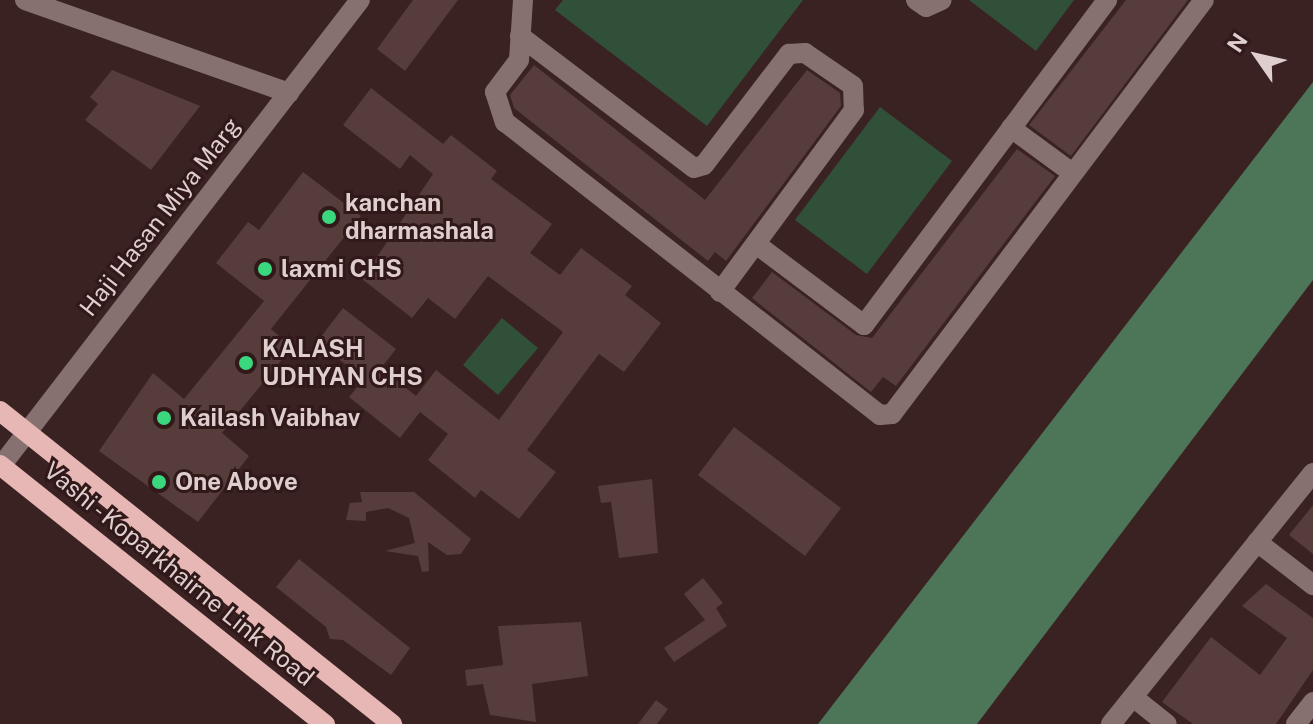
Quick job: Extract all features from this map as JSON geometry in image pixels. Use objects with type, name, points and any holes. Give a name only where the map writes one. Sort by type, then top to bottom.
[{"type":"main road","name":"Vashi - Koparkhairne Link Road","points":[[0,411],[392,724]]},
{"type":"main road","name":"Vashi - Koparkhairne Link Road","points":[[0,465],[325,724]]},
{"type":"street","points":[[25,0],[289,93]]},
{"type":"street","name":"Haji Hasan Miya Marg","points":[[0,465],[360,0]]},
{"type":"street","points":[[523,0],[519,60],[495,92],[505,122],[869,410],[892,414],[1071,172],[1204,0]]},
{"type":"street","points":[[916,0],[926,7],[942,0]]},
{"type":"street","points":[[756,244],[864,325],[1107,0]]},
{"type":"street","points":[[520,36],[694,168],[704,165],[789,54],[805,53],[853,86],[854,110],[720,292]]},
{"type":"street","points":[[1011,128],[1071,172]]},
{"type":"street","points":[[1111,724],[1313,473]]},
{"type":"street","points":[[1257,542],[1313,585]]},
{"type":"street","points":[[1133,697],[1167,724]]},
{"type":"street","points":[[1296,724],[1313,702]]},
{"type":"shaded area","points":[[563,0],[803,0],[707,126],[555,10]]},
{"type":"shaded area","points":[[969,0],[1074,0],[1036,51]]},
{"type":"shaded area","points":[[1313,82],[1313,280],[977,724],[818,724]]},
{"type":"shaded area","points":[[880,107],[952,161],[867,274],[795,220]]},
{"type":"shaded area","points":[[502,318],[538,348],[498,395],[463,365]]},
{"type":"building","points":[[413,0],[458,0],[405,71],[377,49]]},
{"type":"building","points":[[1126,0],[1188,0],[1071,156],[1029,125]]},
{"type":"building","points":[[534,65],[705,200],[807,70],[840,93],[841,106],[726,261],[715,252],[708,261],[514,108],[510,95]]},
{"type":"building","points":[[112,70],[200,106],[151,170],[85,120],[98,104],[90,97]]},
{"type":"building","points":[[371,88],[443,144],[451,135],[497,171],[491,179],[552,224],[530,253],[560,275],[581,248],[632,286],[625,295],[661,323],[624,372],[599,354],[527,450],[556,472],[519,519],[481,490],[475,498],[428,460],[448,434],[420,412],[400,438],[349,397],[364,379],[317,342],[343,308],[396,349],[381,368],[416,396],[436,370],[499,420],[563,332],[488,276],[455,319],[428,298],[412,318],[362,279],[433,174],[410,155],[400,169],[343,125]]},
{"type":"building","points":[[1017,149],[1055,176],[896,386],[883,377],[871,392],[752,298],[772,272],[856,335],[872,338]]},
{"type":"building","points":[[303,172],[361,216],[271,329],[292,347],[222,433],[249,456],[198,522],[99,451],[153,373],[184,399],[264,301],[216,263],[248,222],[259,230]]},
{"type":"building","points":[[734,427],[841,508],[805,556],[698,475]]},
{"type":"building","points":[[652,479],[658,553],[619,558],[611,502],[601,503],[598,486]]},
{"type":"building","points":[[360,492],[414,492],[471,539],[461,554],[447,555],[428,542],[429,571],[422,572],[418,556],[385,551],[415,543],[409,518],[388,508],[366,512],[366,521],[346,520],[350,503],[362,502]]},
{"type":"building","points":[[1313,505],[1313,554],[1289,535]]},
{"type":"building","points":[[299,559],[410,648],[391,675],[343,640],[330,639],[326,627],[276,587]]},
{"type":"building","points":[[703,578],[723,603],[716,608],[727,626],[674,662],[664,648],[705,620],[684,594]]},
{"type":"building","points":[[1266,584],[1313,618],[1313,670],[1276,724],[1193,724],[1162,702],[1211,637],[1260,675],[1287,638],[1242,606]]},
{"type":"building","points":[[581,622],[588,676],[532,684],[536,722],[490,715],[483,684],[467,686],[465,670],[503,665],[498,626]]},
{"type":"building","points":[[656,700],[668,709],[657,724],[638,724]]},
{"type":"place","name":"kanchan dharmashala","points":[[329,217]]},
{"type":"place","name":"laxmi CHS","points":[[265,269]]},
{"type":"place","name":"KALASH UDHYAN CHS","points":[[246,363]]},
{"type":"place","name":"Kailash Vaibhav","points":[[164,418]]},
{"type":"place","name":"One Above","points":[[159,482]]}]
